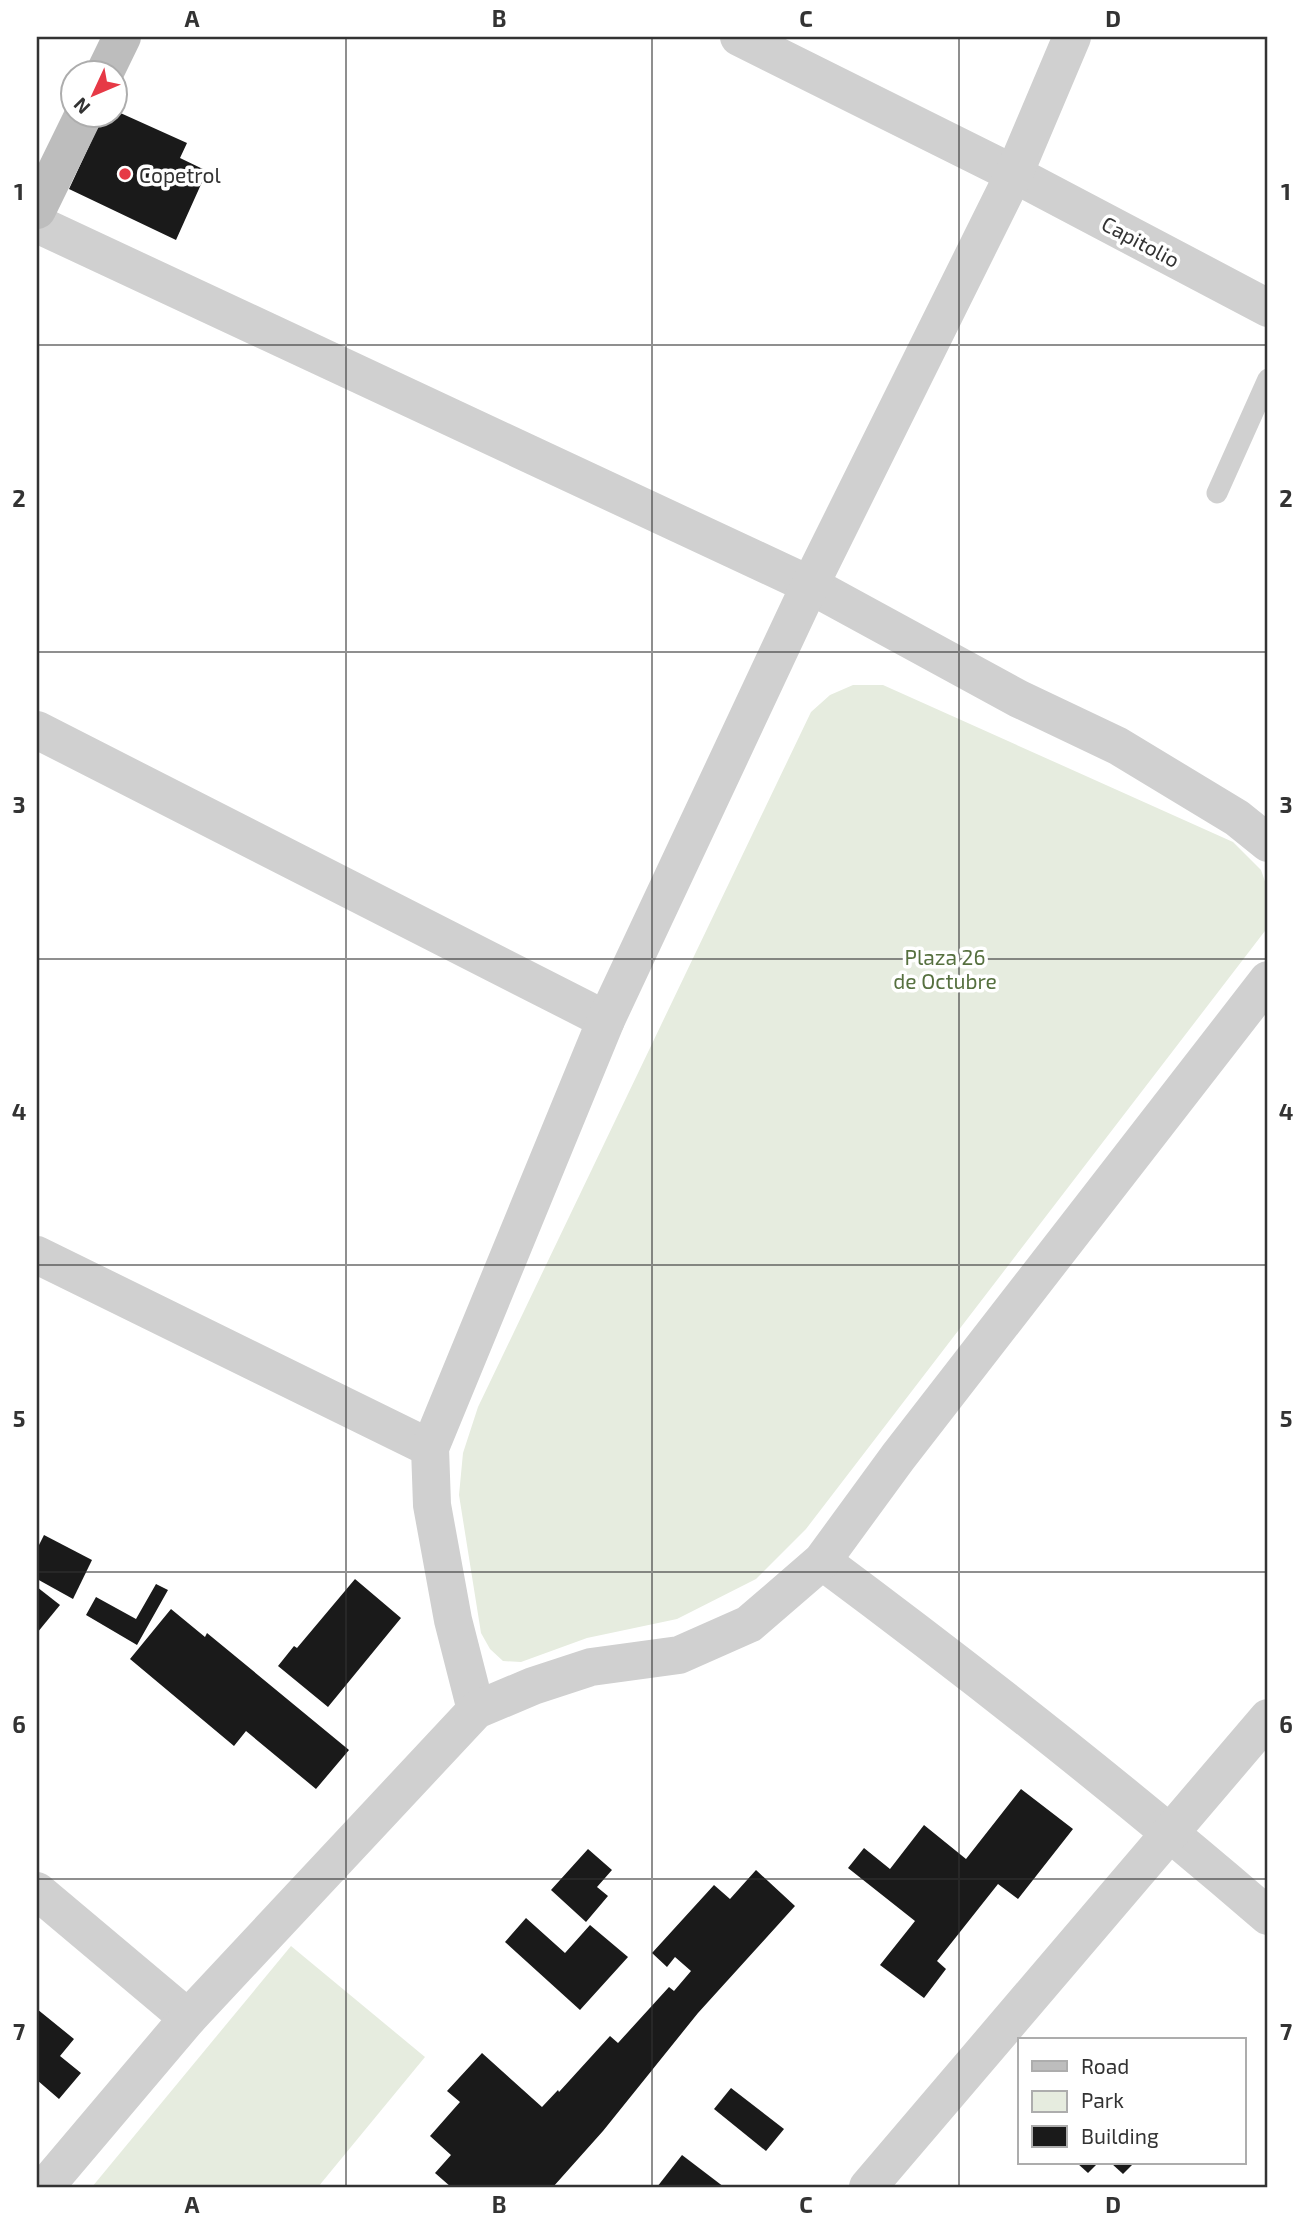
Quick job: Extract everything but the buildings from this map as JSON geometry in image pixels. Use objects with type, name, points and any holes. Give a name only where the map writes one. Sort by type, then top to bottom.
[{"type":"main road","points":[[111,60],[122,37]]},
{"type":"main road","points":[[37,210],[76,130]]},
{"type":"street","name":"Capitolio","points":[[739,37],[1014,174],[1268,308]]},
{"type":"street","points":[[475,1710],[453,1620],[432,1505],[430,1448],[606,1020],[810,585],[1014,174],[1072,37]]},
{"type":"street","points":[[37,224],[810,585],[1019,699],[1118,746],[1237,818],[1268,843]]},
{"type":"street","points":[[37,730],[606,1020]]},
{"type":"street","points":[[45,2187],[188,2018],[475,1710],[533,1686],[591,1667],[679,1655],[749,1624],[822,1561],[898,1457],[1268,980]]},
{"type":"street","points":[[37,1255],[430,1448]]},
{"type":"street","points":[[822,1561],[916,1631],[1170,1832],[1268,1916]]},
{"type":"street","points":[[868,2187],[1268,1718]]},
{"type":"street","points":[[37,1891],[188,2018]]},
{"type":"lane","points":[[1217,493],[1268,379]]},
{"type":"green space","name":"Plaza 26 de Octubre","points":[[853,685],[883,685],[1233,842],[1261,870],[1268,890],[1268,927],[806,1529],[756,1579],[677,1619],[587,1638],[521,1662],[503,1661],[490,1649],[481,1633],[459,1495],[463,1453],[478,1407],[811,712],[830,695]]},
{"type":"green space","points":[[291,1946],[425,2057],[318,2187],[92,2187]]},
{"type":"place","name":"Copetrol","points":[[125,174]]}]
